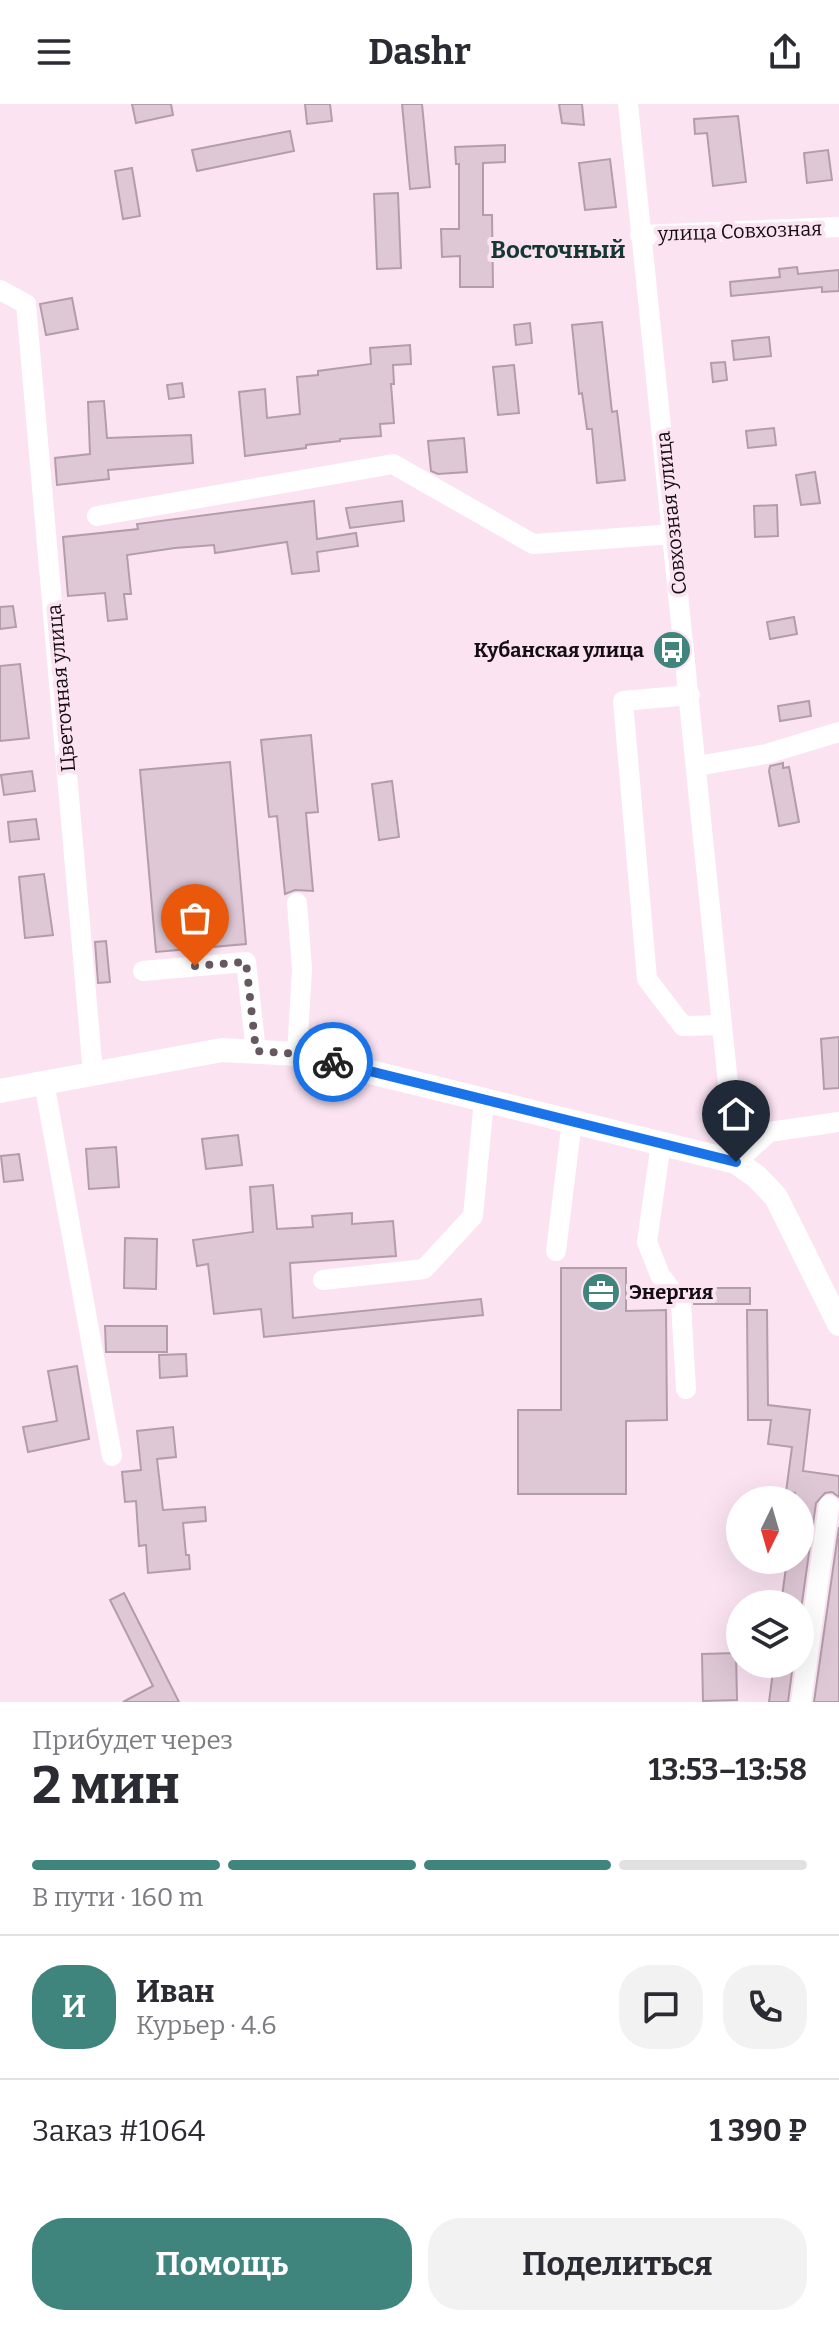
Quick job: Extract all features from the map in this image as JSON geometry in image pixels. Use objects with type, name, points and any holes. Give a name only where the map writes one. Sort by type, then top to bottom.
[{"type":"main road","points":[[0,1091],[222,1050],[297,1054],[736,1162],[757,1177],[776,1197],[839,1324]]},
{"type":"street","name":"Совхозная улица","points":[[628,104],[736,1162]]},
{"type":"street","name":"улица Совхозная","points":[[640,235],[839,227]]},
{"type":"street","name":"Цветочная улица","points":[[0,290],[26,304],[93,1073]]},
{"type":"street","points":[[97,516],[393,464],[533,544],[674,534]]},
{"type":"street","points":[[690,695],[623,701],[647,979],[673,1017],[683,1026],[722,1025]]},
{"type":"street","points":[[697,766],[766,754],[839,732]]},
{"type":"street","points":[[297,903],[302,969],[297,1054]]},
{"type":"street","points":[[143,971],[246,962],[256,1051]]},
{"type":"street","points":[[44,1082],[112,1456]]},
{"type":"street","points":[[323,1280],[424,1269],[473,1216],[484,1100]]},
{"type":"street","points":[[556,1251],[572,1121]]},
{"type":"street","points":[[736,1162],[769,1132],[839,1122]]},
{"type":"street","points":[[661,1143],[647,1242],[660,1275],[681,1303],[686,1389]]},
{"type":"street","points":[[801,1702],[829,1505]]},
{"type":"building","points":[[132,104],[171,104],[173,115],[136,123]]},
{"type":"building","points":[[305,104],[330,104],[332,121],[307,124]]},
{"type":"building","points":[[402,104],[422,104],[430,187],[410,189]]},
{"type":"building","points":[[559,104],[582,104],[584,125],[562,123]]},
{"type":"building","points":[[738,116],[746,182],[713,186],[707,133],[695,134],[694,119]]},
{"type":"building","points":[[290,131],[294,151],[197,171],[192,150]]},
{"type":"building","points":[[505,145],[505,162],[483,163],[483,215],[492,215],[493,287],[460,287],[460,256],[442,257],[441,229],[459,229],[459,164],[456,164],[455,147]]},
{"type":"building","points":[[828,150],[832,180],[807,183],[804,153]]},
{"type":"building","points":[[610,159],[616,207],[585,210],[579,163]]},
{"type":"building","points":[[132,168],[140,216],[123,219],[115,171]]},
{"type":"building","points":[[398,193],[401,268],[377,269],[374,194]]},
{"type":"building","points":[[797,267],[798,274],[839,270],[839,291],[822,292],[822,287],[731,296],[730,282],[780,277],[779,269]]},
{"type":"building","points":[[72,298],[78,329],[46,335],[40,304]]},
{"type":"building","points":[[602,322],[612,412],[617,411],[625,480],[597,483],[592,429],[587,429],[582,393],[579,394],[572,325]]},
{"type":"building","points":[[530,323],[532,343],[516,345],[514,325]]},
{"type":"building","points":[[769,337],[771,356],[734,360],[732,341]]},
{"type":"building","points":[[410,345],[411,364],[393,365],[394,423],[380,424],[381,436],[340,439],[306,445],[306,448],[245,456],[239,392],[265,389],[267,418],[300,414],[297,377],[371,364],[370,348]]},
{"type":"building","points":[[725,362],[727,380],[713,382],[711,363]]},
{"type":"building","points":[[514,365],[519,413],[498,415],[493,367]]},
{"type":"building","points":[[182,383],[184,397],[169,399],[167,385]]},
{"type":"building","points":[[104,401],[107,438],[191,435],[193,463],[108,470],[109,479],[57,485],[55,458],[90,454],[88,402]]},
{"type":"building","points":[[774,428],[776,445],[748,448],[746,431]]},
{"type":"building","points":[[464,438],[467,472],[438,474],[431,471],[428,441]]},
{"type":"building","points":[[815,472],[820,503],[801,505],[796,475]]},
{"type":"building","points":[[314,501],[317,539],[356,533],[358,546],[317,552],[319,571],[292,574],[287,542],[215,553],[214,545],[175,548],[127,555],[131,594],[124,594],[127,619],[108,621],[105,593],[68,596],[63,537],[138,529],[137,524]]},
{"type":"building","points":[[402,501],[404,521],[350,528],[346,508]]},
{"type":"building","points":[[777,505],[778,536],[755,537],[754,506]]},
{"type":"building","points":[[13,606],[16,627],[0,629],[0,607]]},
{"type":"building","points":[[794,617],[797,634],[770,639],[767,622]]},
{"type":"building","points":[[20,664],[29,738],[0,741],[0,666]]},
{"type":"building","points":[[809,701],[811,716],[780,721],[778,706]]},
{"type":"building","points":[[311,735],[318,812],[306,813],[313,891],[295,890],[285,894],[277,816],[269,817],[261,740]]},
{"type":"building","points":[[230,762],[246,944],[156,952],[140,770]]},
{"type":"building","points":[[783,763],[783,768],[789,767],[799,822],[779,826],[769,771],[770,766]]},
{"type":"building","points":[[32,771],[35,791],[4,795],[1,775]]},
{"type":"building","points":[[392,781],[399,837],[379,840],[372,784]]},
{"type":"building","points":[[36,819],[39,839],[10,842],[8,822]]},
{"type":"building","points":[[44,874],[53,935],[25,938],[19,877]]},
{"type":"building","points":[[106,941],[110,982],[98,983],[95,942]]},
{"type":"building","points":[[839,1037],[839,1088],[824,1089],[821,1039]]},
{"type":"building","points":[[238,1135],[242,1165],[206,1169],[202,1139]]},
{"type":"building","points":[[116,1147],[119,1187],[89,1189],[86,1149]]},
{"type":"building","points":[[19,1154],[23,1180],[4,1182],[1,1156]]},
{"type":"building","points":[[273,1185],[277,1229],[313,1227],[312,1216],[352,1213],[352,1224],[393,1221],[396,1256],[290,1263],[293,1318],[481,1299],[483,1315],[264,1337],[261,1309],[214,1314],[208,1264],[197,1266],[193,1240],[253,1232],[250,1187]]},
{"type":"building","points":[[125,1238],[157,1239],[156,1289],[124,1288]]},
{"type":"building","points":[[561,1268],[626,1268],[626,1311],[666,1310],[667,1420],[626,1421],[626,1494],[518,1494],[518,1410],[561,1410]]},
{"type":"building","points":[[694,1288],[750,1288],[750,1304],[694,1304]]},
{"type":"building","points":[[747,1310],[767,1310],[768,1405],[810,1410],[803,1471],[839,1476],[839,1497],[832,1492],[825,1493],[816,1503],[814,1517],[814,1486],[787,1486],[792,1447],[768,1444],[771,1420],[748,1420]]},
{"type":"building","points":[[105,1326],[167,1326],[167,1352],[106,1352]]},
{"type":"building","points":[[186,1354],[187,1376],[160,1378],[159,1355]]},
{"type":"building","points":[[77,1366],[89,1439],[28,1452],[23,1427],[57,1421],[48,1371]]},
{"type":"building","points":[[173,1427],[176,1457],[157,1459],[163,1510],[205,1507],[206,1521],[183,1523],[190,1569],[148,1573],[146,1545],[139,1546],[136,1501],[125,1502],[122,1472],[141,1470],[137,1431]]},
{"type":"building","points":[[839,1527],[839,1702],[814,1702]]},
{"type":"building","points":[[785,1574],[806,1574],[804,1590],[783,1590]]},
{"type":"building","points":[[124,1593],[179,1702],[123,1702],[153,1686],[110,1600]]},
{"type":"building","points":[[726,1653],[726,1678],[737,1678],[737,1700],[703,1701],[702,1654]]},
{"type":"building","points":[[772,1678],[791,1678],[788,1702],[769,1702]]},
{"type":"way so far","points":[[195,966],[246,962],[256,1051],[297,1054],[333,1062]]},
{"type":"place","name":"Кубанская улица","points":[[672,650]]},
{"type":"place","name":"Энергия","points":[[601,1292]]},
{"type":"district","name":"Восточный","points":[[558,250]]},
{"type":"route","points":[[333,1062],[736,1162]]}]
